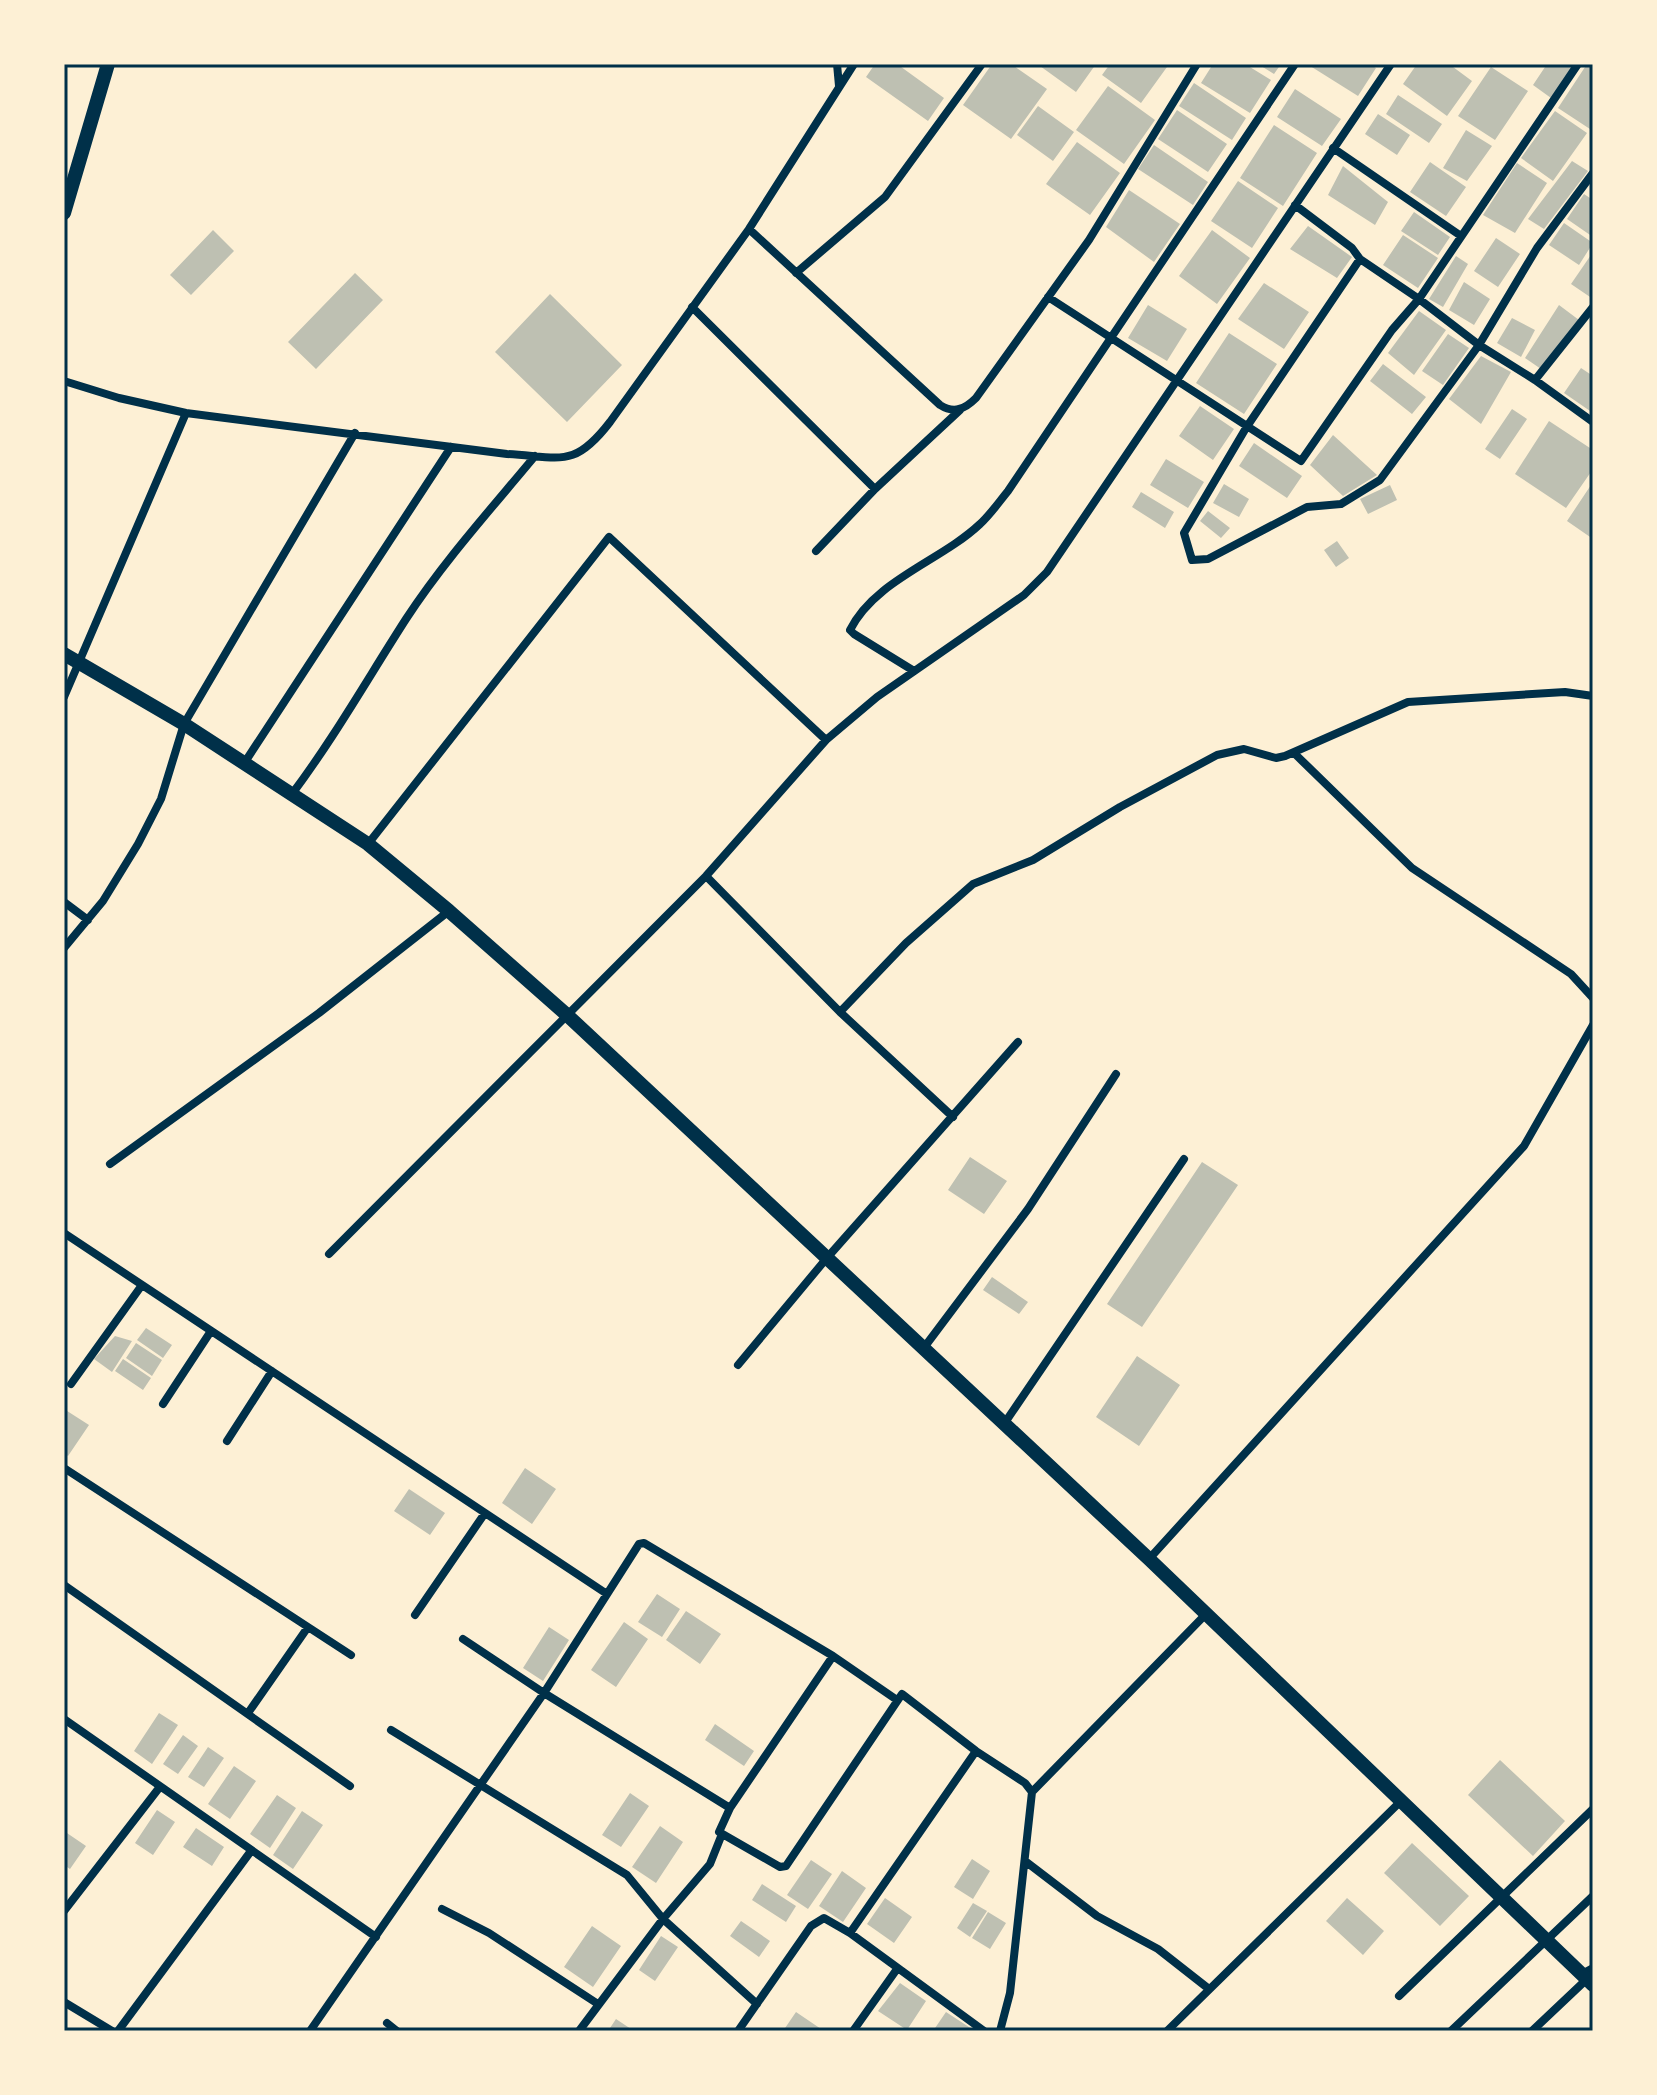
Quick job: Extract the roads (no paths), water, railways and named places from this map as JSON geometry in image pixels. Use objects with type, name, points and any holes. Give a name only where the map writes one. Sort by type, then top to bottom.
[{"type":"street","points":[[64,213],[108,64]]},
{"type":"street","points":[[837,64],[839,86]]},
{"type":"street","points":[[64,381],[119,398],[186,413],[451,447],[570,458],[589,447],[610,422],[749,229],[854,64]]},
{"type":"street","points":[[796,273],[885,197],[982,64]]},
{"type":"street","points":[[816,551],[875,489],[960,409],[976,398],[1089,240],[1197,64]]},
{"type":"street","points":[[914,671],[854,634],[850,630],[854,621],[888,587],[979,525],[1008,491],[1295,64]]},
{"type":"street","points":[[329,1254],[706,876],[826,740],[877,697],[1024,595],[1047,572],[1391,64]]},
{"type":"street","points":[[1048,297],[1301,461],[1392,330],[1419,299],[1578,64]]},
{"type":"street","points":[[1333,148],[1461,236]]},
{"type":"street","points":[[1360,259],[1246,428],[1184,533],[1192,560],[1208,559],[1307,507],[1341,504],[1380,480],[1479,345],[1537,248],[1593,173]]},
{"type":"street","points":[[1295,205],[1352,248],[1360,259],[1593,422]]},
{"type":"street","points":[[749,229],[940,405],[960,409]]},
{"type":"street","points":[[692,307],[875,489]]},
{"type":"street","points":[[1535,380],[1593,307]]},
{"type":"street","points":[[64,697],[186,413]]},
{"type":"street","points":[[64,948],[119,875],[161,799],[184,724],[355,433]]},
{"type":"street","points":[[245,762],[451,447]]},
{"type":"street","points":[[292,794],[336,733],[433,581],[535,456]]},
{"type":"street","points":[[368,844],[609,537],[826,740]]},
{"type":"street","points":[[64,654],[245,762],[368,844],[449,911],[567,1015],[1149,1559],[1546,1940],[1589,1977],[1532,2031]]},
{"type":"street","points":[[840,1012],[906,943],[973,884],[1033,860],[1120,807],[1217,755],[1244,749],[1276,758],[1294,753],[1408,702],[1565,692],[1593,696]]},
{"type":"street","points":[[1294,753],[1412,868],[1571,974],[1593,998]]},
{"type":"street","points":[[706,876],[840,1012],[953,1117]]},
{"type":"street","points":[[64,902],[88,920]]},
{"type":"street","points":[[110,1164],[319,1013],[449,911]]},
{"type":"street","points":[[1149,1559],[1524,1146],[1593,1025]]},
{"type":"street","points":[[738,1365],[826,1259],[1018,1042]]},
{"type":"street","points":[[923,1349],[1028,1209],[1116,1074]]},
{"type":"street","points":[[1004,1424],[1184,1159]]},
{"type":"street","points":[[64,1233],[607,1594]]},
{"type":"street","points":[[71,1384],[142,1285]]},
{"type":"street","points":[[163,1404],[211,1331]]},
{"type":"street","points":[[227,1441],[272,1371]]},
{"type":"street","points":[[64,1468],[351,1655]]},
{"type":"street","points":[[415,1615],[485,1513]]},
{"type":"street","points":[[310,2031],[544,1693],[639,1544],[644,1543],[833,1656],[897,1700]]},
{"type":"street","points":[[64,1585],[350,1786]]},
{"type":"street","points":[[1000,2031],[1010,1993],[1032,1792],[1206,1614]]},
{"type":"street","points":[[248,1713],[308,1627]]},
{"type":"street","points":[[463,1639],[730,1808]]},
{"type":"street","points":[[833,1656],[730,1808],[719,1829],[722,1834],[780,1867],[786,1866],[902,1694],[976,1751],[1025,1783],[1032,1792]]},
{"type":"street","points":[[64,1719],[376,1937]]},
{"type":"street","points":[[391,1730],[627,1875],[663,1919],[757,2004]]},
{"type":"street","points":[[850,1933],[976,1751]]},
{"type":"street","points":[[64,1911],[159,1788]]},
{"type":"street","points":[[1167,2031],[1401,1801]]},
{"type":"street","points":[[1399,1996],[1593,1809]]},
{"type":"street","points":[[579,2031],[663,1919],[710,1864],[722,1834]]},
{"type":"street","points":[[64,2002],[115,2031],[251,1851]]},
{"type":"street","points":[[1025,1861],[1097,1916],[1158,1949],[1209,1989]]},
{"type":"street","points":[[1451,2031],[1593,1896]]},
{"type":"street","points":[[442,1909],[489,1933],[598,2004]]},
{"type":"street","points":[[738,2031],[815,1921],[830,1919],[984,2031]]},
{"type":"street","points":[[853,2031],[897,1969]]},
{"type":"street","points":[[387,2023],[397,2031]]}]
